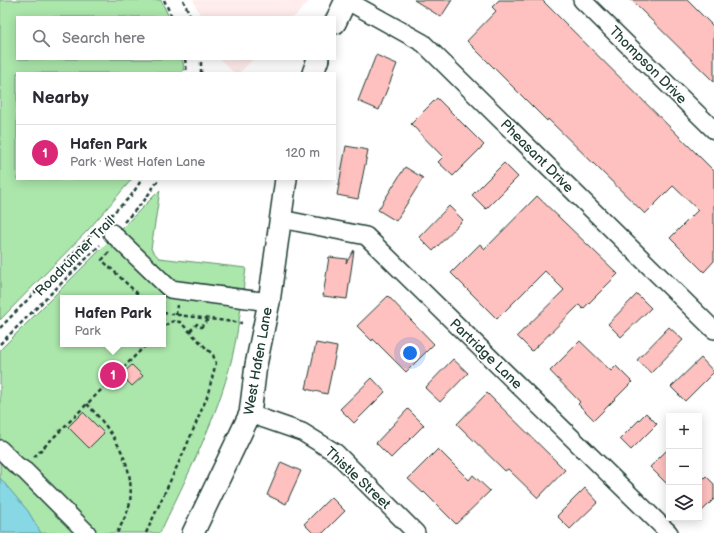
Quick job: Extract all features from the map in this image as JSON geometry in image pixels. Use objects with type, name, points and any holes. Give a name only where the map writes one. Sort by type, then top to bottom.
[{"type":"main road","points":[[336,21],[346,0]]},
{"type":"main road","points":[[313,72],[318,60]]},
{"type":"main road","name":"West Hafen Lane","points":[[193,533],[250,414],[256,365],[269,302],[286,180]]},
{"type":"street","name":"Pheasant Drive","points":[[346,0],[423,43],[714,330]]},
{"type":"street","name":"Thompson Drive","points":[[582,0],[714,130]]},
{"type":"street","name":"Partridge Lane","points":[[281,219],[366,236],[669,533]]},
{"type":"street","points":[[105,231],[170,289],[269,302]]},
{"type":"street","name":"Thistle Street","points":[[250,414],[302,432],[336,453],[416,533]]},
{"type":"street","points":[[0,449],[16,465],[25,471],[87,533]]},
{"type":"path","points":[[164,0],[172,16]]},
{"type":"path","points":[[183,0],[191,16]]},
{"type":"path","points":[[185,60],[187,72]]},
{"type":"path","points":[[201,60],[201,72]]},
{"type":"path","points":[[0,328],[105,231],[141,180]]},
{"type":"path","name":"Roadrunner Trail","points":[[0,344],[105,231],[144,201],[157,180]]},
{"type":"path","points":[[105,231],[110,252],[102,260],[139,295]]},
{"type":"path","points":[[166,313],[242,323]]},
{"type":"path","points":[[190,331],[197,324],[201,327],[208,319]]},
{"type":"path","points":[[146,533],[186,448],[207,397],[216,363],[213,355],[180,322],[175,320],[166,324]]},
{"type":"path","points":[[33,462],[33,458],[144,347]]},
{"type":"path","points":[[87,404],[102,420],[127,461],[130,479],[130,501],[117,533]]},
{"type":"shaded area","points":[[193,0],[310,0],[295,16],[201,16]]},
{"type":"shaded area","points":[[221,60],[252,60],[240,72],[233,72]]},
{"type":"green space","points":[[0,0],[161,0],[169,16],[16,16],[16,60],[182,60],[184,67],[182,72],[16,72],[16,180],[131,180],[89,229],[0,320]]},
{"type":"green space","points":[[160,190],[151,249],[159,258],[246,268],[237,336],[226,381],[210,425],[191,469],[160,533],[0,533],[0,350]]},
{"type":"water","points":[[0,478],[28,511],[41,533],[0,533]]},
{"type":"building","points":[[414,0],[452,0],[441,17]]},
{"type":"building","points":[[499,0],[542,0],[714,171],[714,261],[704,272],[670,238],[698,210],[673,186],[645,214],[548,119],[547,121],[467,41],[496,11],[492,7]]},
{"type":"building","points":[[631,0],[687,0],[714,27],[714,82]]},
{"type":"building","points":[[376,55],[397,64],[379,110],[358,101]]},
{"type":"building","points":[[437,98],[484,145],[453,176],[438,162],[443,157],[411,124]]},
{"type":"building","points":[[346,146],[368,150],[358,199],[337,195]]},
{"type":"building","points":[[504,163],[518,177],[486,209],[472,195]]},
{"type":"building","points":[[405,167],[423,178],[396,221],[378,210]]},
{"type":"building","points":[[537,196],[618,274],[583,309],[579,305],[532,351],[517,336],[564,290],[545,271],[497,319],[451,273],[480,244],[485,249]]},
{"type":"building","points":[[449,206],[463,220],[433,251],[419,237]]},
{"type":"building","points":[[354,250],[347,299],[323,296],[329,257],[347,259],[346,263]]},
{"type":"building","points":[[637,294],[651,308],[621,337],[608,324]]},
{"type":"building","points":[[388,296],[434,344],[406,372],[373,339],[372,341],[357,326]]},
{"type":"building","points":[[669,327],[683,340],[651,373],[637,360]]},
{"type":"building","points":[[580,341],[611,371],[616,366],[632,382],[594,420],[578,404],[580,402],[550,371]]},
{"type":"building","points":[[316,343],[337,347],[327,394],[306,389]]},
{"type":"building","points":[[701,358],[714,372],[685,401],[671,387]]},
{"type":"building","points":[[453,359],[468,373],[440,402],[425,388]]},
{"type":"building","points":[[132,365],[143,376],[132,386],[121,375]]},
{"type":"building","points":[[372,378],[385,392],[354,423],[340,409]]},
{"type":"building","points":[[487,393],[565,470],[538,498],[508,469],[505,471],[457,424]]},
{"type":"building","points":[[408,409],[424,425],[391,458],[376,443]]},
{"type":"building","points":[[83,412],[104,433],[89,448],[68,427]]},
{"type":"building","points":[[646,413],[657,424],[631,450],[620,439]]},
{"type":"building","points":[[438,449],[469,480],[473,475],[490,491],[456,524],[424,492],[423,493],[408,479]]},
{"type":"building","points":[[666,451],[666,483],[650,467]]},
{"type":"building","points":[[281,462],[301,471],[286,504],[267,495]]},
{"type":"building","points":[[706,476],[714,484],[714,499],[702,511],[702,485],[702,480]]},
{"type":"building","points":[[585,488],[598,502],[570,529],[557,516]]},
{"type":"building","points":[[331,497],[345,511],[323,533],[313,533],[304,524]]},
{"type":"place","name":"Hafen Park","points":[[113,375]]}]
